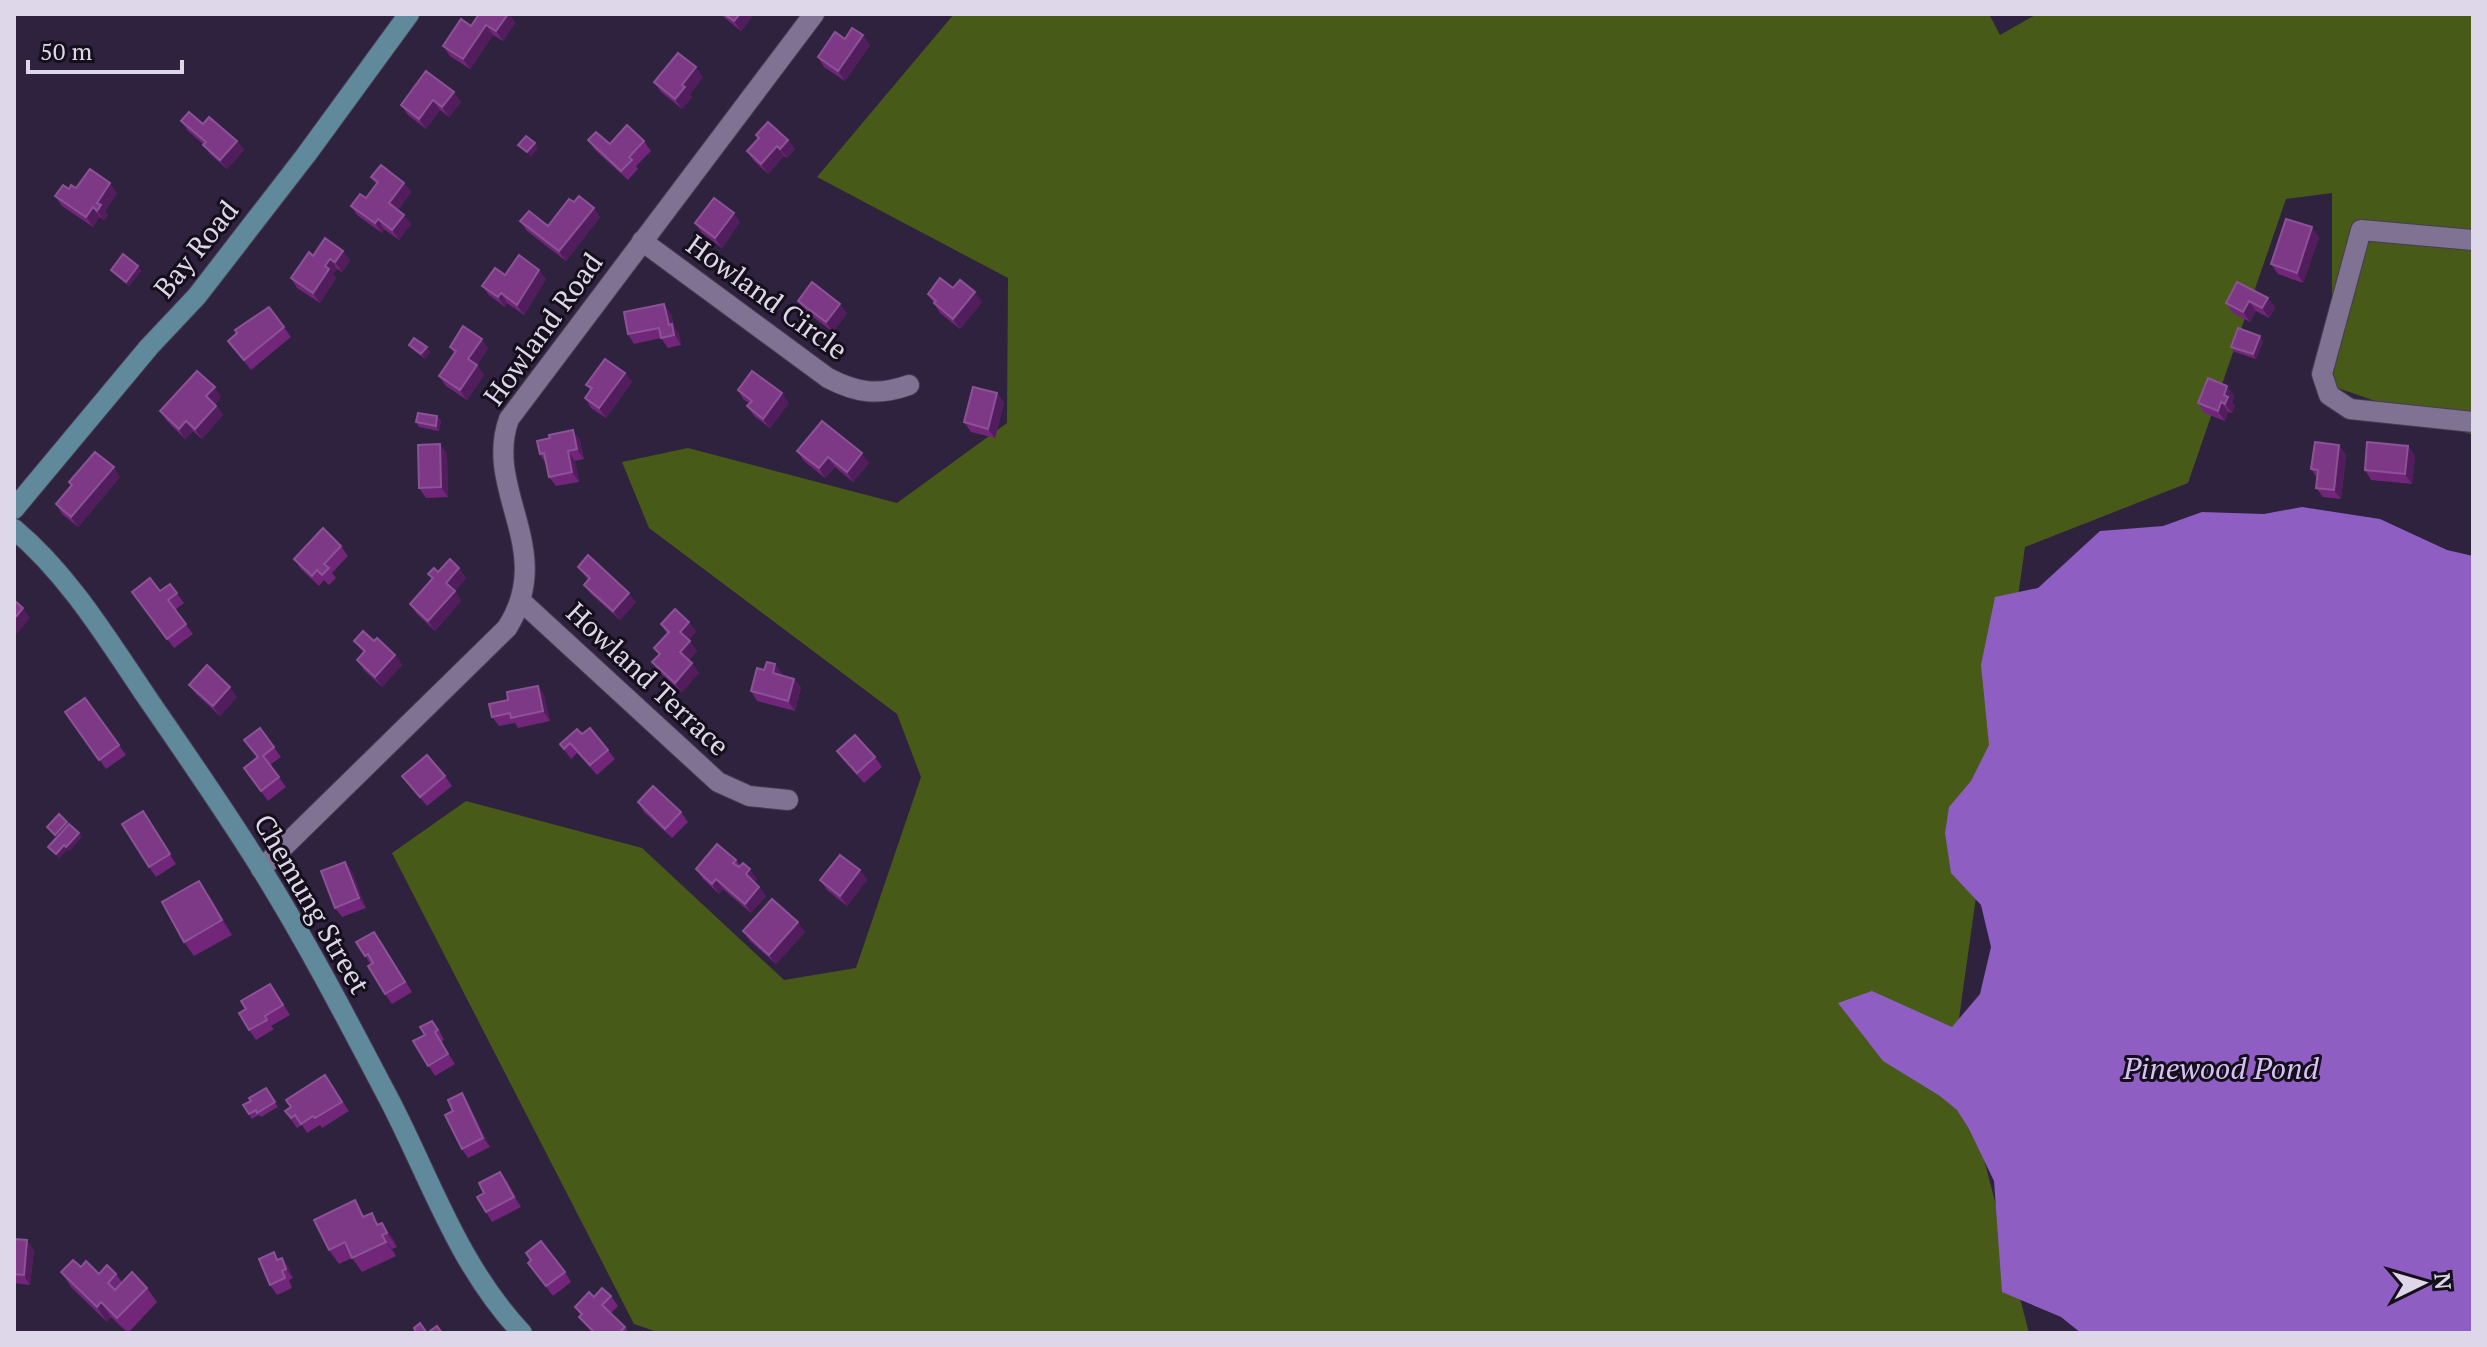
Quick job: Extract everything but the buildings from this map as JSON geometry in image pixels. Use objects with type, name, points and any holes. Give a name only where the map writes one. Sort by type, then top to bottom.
[{"type":"street","name":"Bay Road","points":[[14,509],[149,347],[197,296],[409,14]]},
{"type":"street","name":"Howland Road","points":[[261,869],[495,641],[515,615],[525,582],[524,544],[503,465],[503,434],[518,404],[814,14]]},
{"type":"street","points":[[2473,240],[2361,230],[2322,367],[2329,395],[2350,409],[2473,422]]},
{"type":"street","name":"Howland Circle","points":[[642,241],[828,378],[849,389],[868,393],[889,392],[909,385]]},
{"type":"street","name":"Chemung Street","points":[[14,529],[33,545],[66,583],[153,706],[261,869],[388,1096],[470,1267],[499,1308],[522,1333]]},
{"type":"street","name":"Howland Terrace","points":[[521,601],[704,771],[733,790],[749,796],[788,800]]},
{"type":"green space","points":[[954,14],[1989,14],[2000,35],[2037,14],[2473,14],[2473,435],[2332,386],[2332,193],[2286,199],[2188,483],[2025,547],[1955,1047],[2029,1333],[660,1333],[634,1324],[392,853],[466,801],[642,848],[784,980],[856,968],[921,777],[897,714],[649,528],[622,462],[688,448],[897,503],[1007,423],[1008,278],[817,177]]},
{"type":"water","name":"Pinewood Pond","points":[[2302,507],[2380,519],[2447,550],[2473,556],[2473,1333],[2081,1333],[2061,1317],[2002,1292],[1994,1181],[1969,1129],[1957,1110],[1940,1096],[1883,1061],[1838,1003],[1872,991],[1952,1027],[1980,994],[1991,947],[1981,905],[1951,873],[1945,833],[1949,807],[1971,781],[1989,745],[1981,665],[1995,597],[2038,588],[2100,531],[2163,526],[2202,512],[2264,514]]}]
